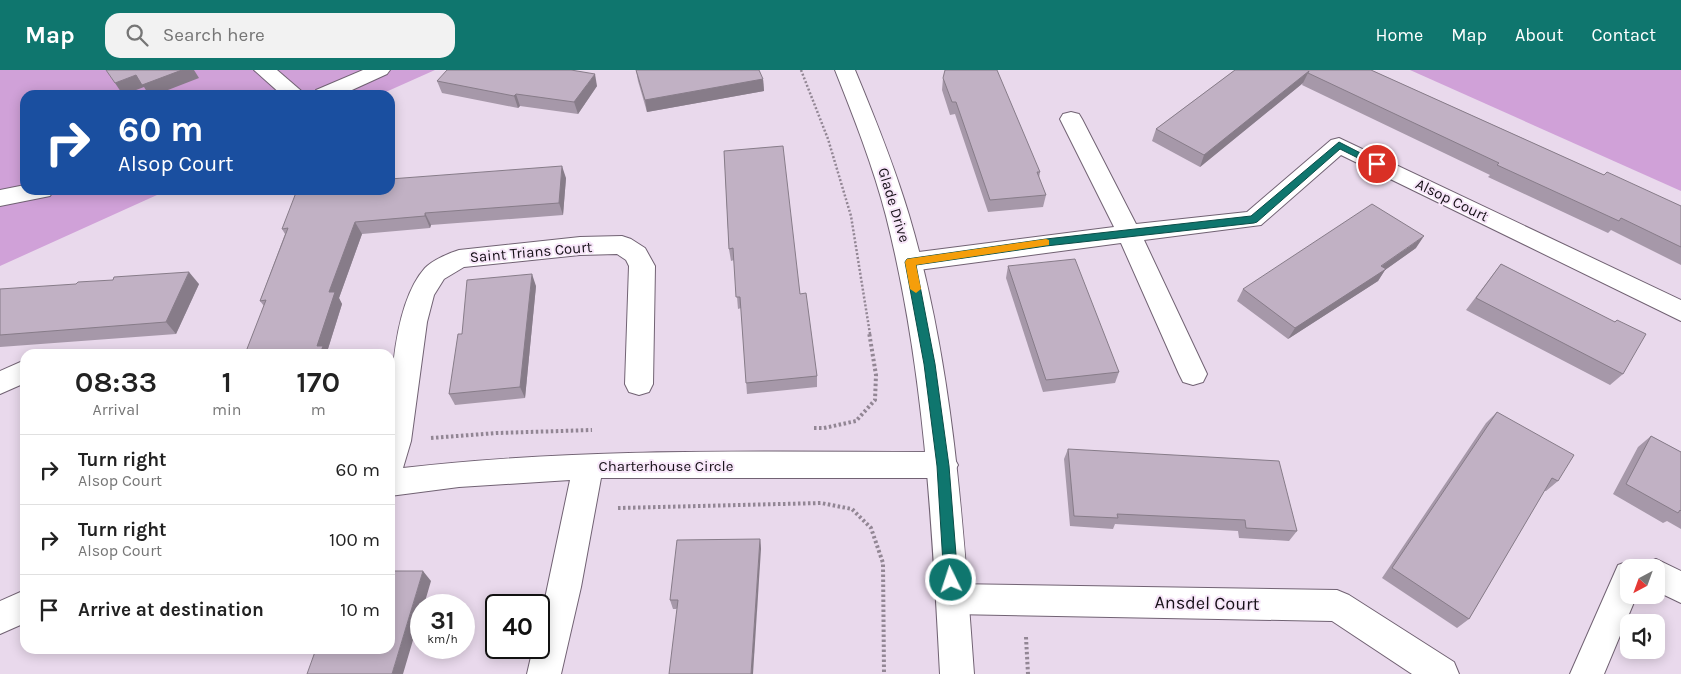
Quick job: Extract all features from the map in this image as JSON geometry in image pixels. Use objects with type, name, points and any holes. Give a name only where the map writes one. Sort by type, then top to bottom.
[{"type":"street","points":[[264,70],[289,90]]},
{"type":"street","points":[[334,90],[380,70]]},
{"type":"street","name":"Glade Drive","points":[[845,70],[858,97],[887,179],[911,262],[930,364],[943,466],[957,674]]},
{"type":"street","points":[[1071,119],[1129,233],[1193,374]]},
{"type":"street","name":"Alsop Court","points":[[911,262],[1046,243],[1254,219],[1339,145],[1681,311]]},
{"type":"street","points":[[0,198],[20,194]]},
{"type":"street","name":"Saint Trians Court","points":[[395,441],[414,322],[421,294],[435,273],[459,259],[580,246],[622,246],[636,254],[642,266],[639,384]]},
{"type":"street","points":[[0,383],[20,373]]},
{"type":"street","points":[[544,674],[565,587],[588,466]]},
{"type":"street","name":"Charterhouse Circle","points":[[395,482],[458,474],[547,467],[943,466]]},
{"type":"street","points":[[1665,579],[1681,588]]},
{"type":"street","points":[[1587,674],[1620,597]]},
{"type":"street","name":"Ansdel Court","points":[[952,599],[1337,606],[1442,674]]},
{"type":"street","points":[[0,618],[20,608]]},
{"type":"path","points":[[801,70],[828,139],[851,216],[876,375],[875,400],[856,421],[824,428],[804,428]]},
{"type":"path","points":[[395,453],[497,433],[602,430]]},
{"type":"path","points":[[580,509],[821,503],[852,509],[871,528],[883,563],[884,674]]},
{"type":"shaded area","points":[[0,70],[435,70],[390,90],[20,90],[20,195],[157,195],[0,266]]},
{"type":"shaded area","points":[[1410,70],[1681,70],[1681,191]]},
{"type":"building","points":[[106,70],[182,70],[142,85],[136,75],[115,83]]},
{"type":"building","points":[[447,70],[571,70],[595,74],[574,102],[516,94],[514,96],[437,81]]},
{"type":"building","points":[[636,70],[759,70],[763,79],[645,100]]},
{"type":"building","points":[[945,70],[997,70],[1040,172],[1037,172],[1046,195],[990,200],[956,102],[952,102],[943,78]]},
{"type":"building","points":[[1235,70],[1371,70],[1604,175],[1607,172],[1681,206],[1681,247],[1621,218],[1619,221],[1497,165],[1499,163],[1308,73],[1309,71],[1204,155],[1156,129]]},
{"type":"building","points":[[783,146],[800,294],[806,293],[817,376],[746,383],[740,297],[736,297],[733,248],[729,249],[724,151]]},
{"type":"building","points":[[562,166],[559,203],[425,213],[425,216],[355,222],[329,292],[335,292],[317,346],[323,346],[322,349],[247,349],[266,300],[260,301],[288,228],[282,229],[295,195],[395,195],[395,179]]},
{"type":"building","points":[[1372,204],[1424,236],[1381,266],[1386,269],[1295,328],[1243,289]]},
{"type":"building","points":[[1075,259],[1119,372],[1046,380],[1008,266]]},
{"type":"building","points":[[1501,264],[1615,322],[1617,320],[1646,334],[1623,374],[1476,298]]},
{"type":"building","points":[[189,272],[166,322],[0,335],[0,289],[76,284],[78,282],[113,280],[114,277]]},
{"type":"building","points":[[532,274],[520,387],[449,394],[458,334],[462,334],[467,280]]},
{"type":"building","points":[[1497,412],[1574,455],[1558,481],[1552,478],[1469,619],[1392,568]]},
{"type":"building","points":[[1651,436],[1681,452],[1681,511],[1678,513],[1626,484]]},
{"type":"building","points":[[1068,449],[1279,461],[1297,531],[1246,528],[1245,520],[1117,514],[1118,518],[1074,516]]},
{"type":"building","points":[[760,539],[751,674],[669,674],[678,600],[670,600],[677,540]]},
{"type":"building","points":[[395,571],[423,571],[416,594],[410,594],[410,614],[392,674],[307,674],[314,654],[395,654]]},
{"type":"slow traffic","points":[[916,289],[911,262],[1046,243]]},
{"type":"route","points":[[951,580],[943,466],[930,364],[911,262],[1046,243],[1254,219],[1339,145],[1377,164]]}]
